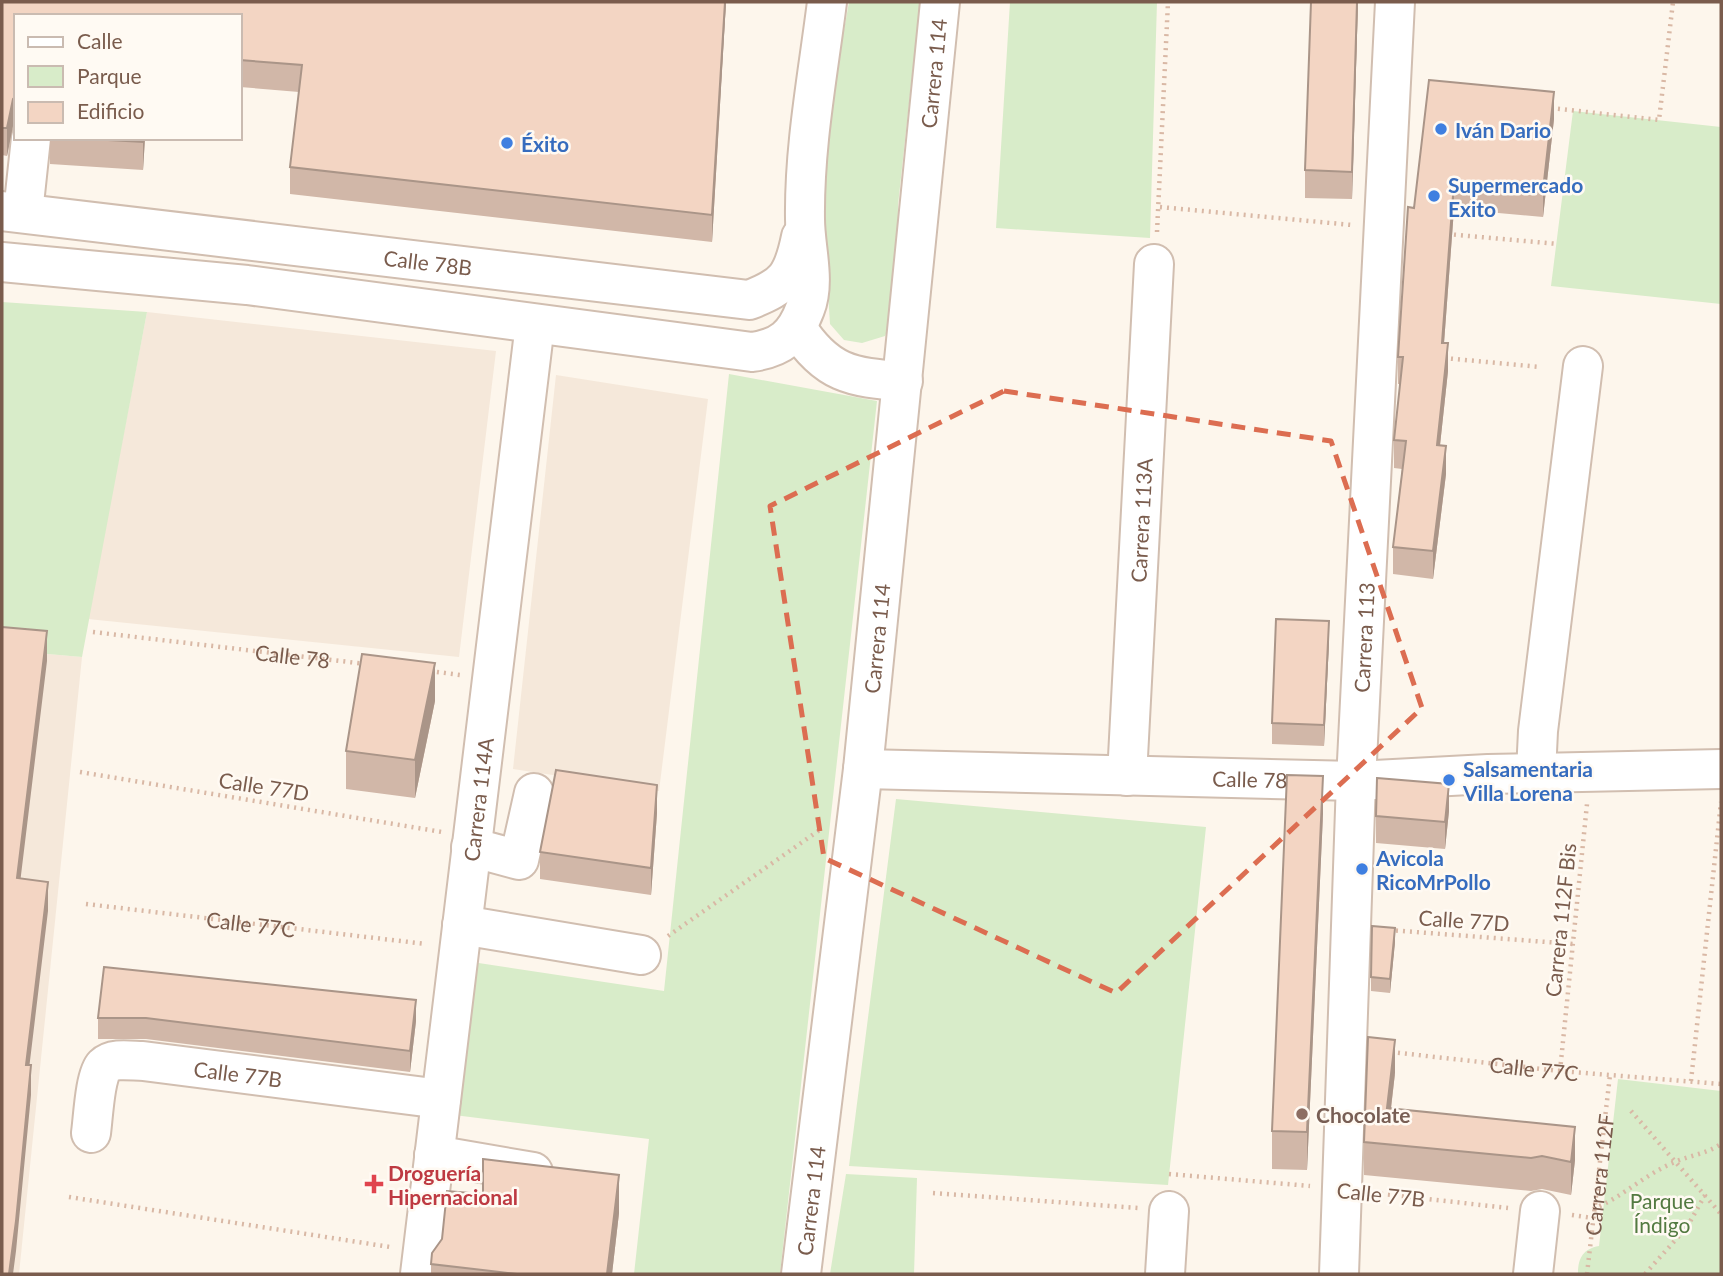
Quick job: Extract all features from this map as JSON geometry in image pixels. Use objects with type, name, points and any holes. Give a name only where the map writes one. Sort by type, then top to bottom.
[{"type":"street","points":[[2,262],[247,285],[752,352],[771,349],[785,343],[797,328],[807,306],[810,274],[805,220],[809,139],[827,2]]},
{"type":"street","name":"Carrera 114","points":[[801,1274],[861,783],[940,2]]},
{"type":"street","name":"Carrera 113","points":[[1339,1274],[1356,781],[1395,2]]},
{"type":"street","points":[[12,212],[30,140]]},
{"type":"street","name":"Calle 78B","points":[[12,212],[749,300],[785,282],[795,264],[805,220]]},
{"type":"street","name":"Carrera 113A","points":[[1127,776],[1154,264]]},
{"type":"street","name":"Carrera 114A","points":[[421,1263],[462,925],[457,839],[492,679],[535,324]]},
{"type":"street","points":[[797,328],[812,352],[836,368],[863,379],[903,380]]},
{"type":"street","points":[[1536,773],[1538,731],[1583,366]]},
{"type":"street","name":"Calle 78","points":[[861,783],[1127,776],[1356,781],[1721,769]]},
{"type":"street","points":[[457,839],[519,860],[534,793]]},
{"type":"street","points":[[462,925],[641,955]]},
{"type":"street","name":"Calle 77B","points":[[91,1133],[99,1075],[104,1066],[113,1061],[143,1061],[441,1099]]},
{"type":"street","points":[[434,1155],[570,1179]]},
{"type":"street","points":[[1165,1274],[1169,1192]]},
{"type":"street","points":[[1533,1274],[1540,1211]]},
{"type":"path","points":[[1160,208],[1168,2]]},
{"type":"path","points":[[1547,108],[1659,120],[1673,2]]},
{"type":"path","points":[[1432,357],[1540,368]]},
{"type":"path","name":"Calle 78","points":[[93,632],[368,664]]},
{"type":"path","points":[[423,671],[492,679]]},
{"type":"path","name":"Calle 77D","points":[[80,772],[457,839]]},
{"type":"path","name":"Carrera 112F Bis","points":[[1560,1071],[1591,772]]},
{"type":"path","points":[[641,955],[842,815],[861,783]]},
{"type":"path","points":[[1691,1081],[1721,797]]},
{"type":"path","name":"Calle 77C","points":[[86,904],[417,943]]},
{"type":"path","name":"Calle 77D","points":[[1353,927],[1573,944]]},
{"type":"path","name":"Calle 77C","points":[[1348,1047],[1560,1071],[1721,1084]]},
{"type":"path","name":"Carrera 112F","points":[[1587,1274],[1610,1075]]},
{"type":"path","points":[[1631,1111],[1721,1214]]},
{"type":"path","points":[[1593,1209],[1623,1196],[1675,1161],[1705,1154],[1721,1144]]},
{"type":"path","name":"Calle 77B","points":[[933,1193],[1342,1189],[1592,1218]]},
{"type":"path","points":[[1645,1274],[1687,1227],[1705,1195]]},
{"type":"path","points":[[69,1197],[421,1263]]},
{"type":"highlighted area","points":[[1004,391],[1331,441],[1422,708],[1116,993],[824,858],[770,506]]},
{"type":"shaded area","points":[[147,312],[496,351],[459,657],[88,619]]},
{"type":"shaded area","points":[[556,375],[708,399],[659,791],[513,769]]},
{"type":"shaded area","points":[[2,650],[82,657],[19,1274],[2,1274]]},
{"type":"green space","points":[[849,2],[920,2],[898,205],[897,306],[885,336],[862,343],[844,340],[830,324],[823,211],[829,115]]},
{"type":"green space","points":[[1010,2],[1157,2],[1150,238],[996,228]]},
{"type":"green space","points":[[1573,111],[1721,127],[1721,304],[1551,286]]},
{"type":"green space","points":[[2,302],[147,312],[82,657],[2,650]]},
{"type":"green space","points":[[729,374],[877,401],[780,1274],[634,1274],[649,1139],[454,1115],[472,962],[664,991]]},
{"type":"green space","points":[[896,799],[1206,827],[1168,1185],[849,1166]]},
{"type":"green space","name":"Parque Índigo","points":[[1618,1079],[1721,1091],[1721,1274],[1578,1274],[1582,1255],[1599,1246]]},
{"type":"green space","points":[[846,1174],[917,1178],[914,1274],[830,1274]]},
{"type":"building","name":"Éxito","points":[[2,2],[725,2],[712,215],[290,167],[302,65],[242,60],[242,14],[14,14],[14,98],[7,128],[2,128]]},
{"type":"building","points":[[1311,2],[1357,2],[1352,172],[1305,170]]},
{"type":"building","points":[[1429,80],[1554,92],[1543,190],[1454,182],[1442,343],[1448,343],[1437,445],[1446,446],[1433,551],[1393,547],[1406,441],[1394,440],[1403,357],[1398,357],[1408,207],[1414,208]]},
{"type":"building","points":[[108,140],[143,140],[143,142]]},
{"type":"building","points":[[1276,619],[1329,621],[1324,725],[1272,723]]},
{"type":"building","points":[[2,627],[47,631],[17,878],[48,882],[26,1065],[31,1065],[9,1274],[2,1274]]},
{"type":"building","points":[[362,654],[435,663],[415,760],[346,751]]},
{"type":"building","points":[[556,770],[657,785],[651,868],[540,852]]},
{"type":"building","points":[[1287,775],[1323,776],[1307,1132],[1272,1131]]},
{"type":"building","points":[[1377,778],[1449,784],[1445,822],[1376,816]]},
{"type":"building","points":[[1372,926],[1395,928],[1390,979],[1371,977]]},
{"type":"building","points":[[104,967],[416,1000],[410,1051],[146,1018],[98,1018]]},
{"type":"building","points":[[1368,1037],[1395,1040],[1387,1108],[1575,1127],[1571,1162],[1542,1156],[1531,1158],[1364,1142]]},
{"type":"building","points":[[483,1159],[619,1175],[607,1274],[517,1274],[431,1264],[432,1253],[442,1239],[447,1191],[483,1194]]},
{"type":"place","name":"Iván Dario","points":[[1441,129]]},
{"type":"place","name":"Éxito","points":[[507,143]]},
{"type":"place","name":"Supermercado Exito","points":[[1434,196]]},
{"type":"place","name":"Salsamentaria Villa Lorena","points":[[1449,780]]},
{"type":"place","name":"Avicola RicoMrPollo","points":[[1362,869]]},
{"type":"place","name":"Chocolate","points":[[1302,1114]]},
{"type":"place","name":"Droguería Hipernacional","points":[[374,1184]]}]
